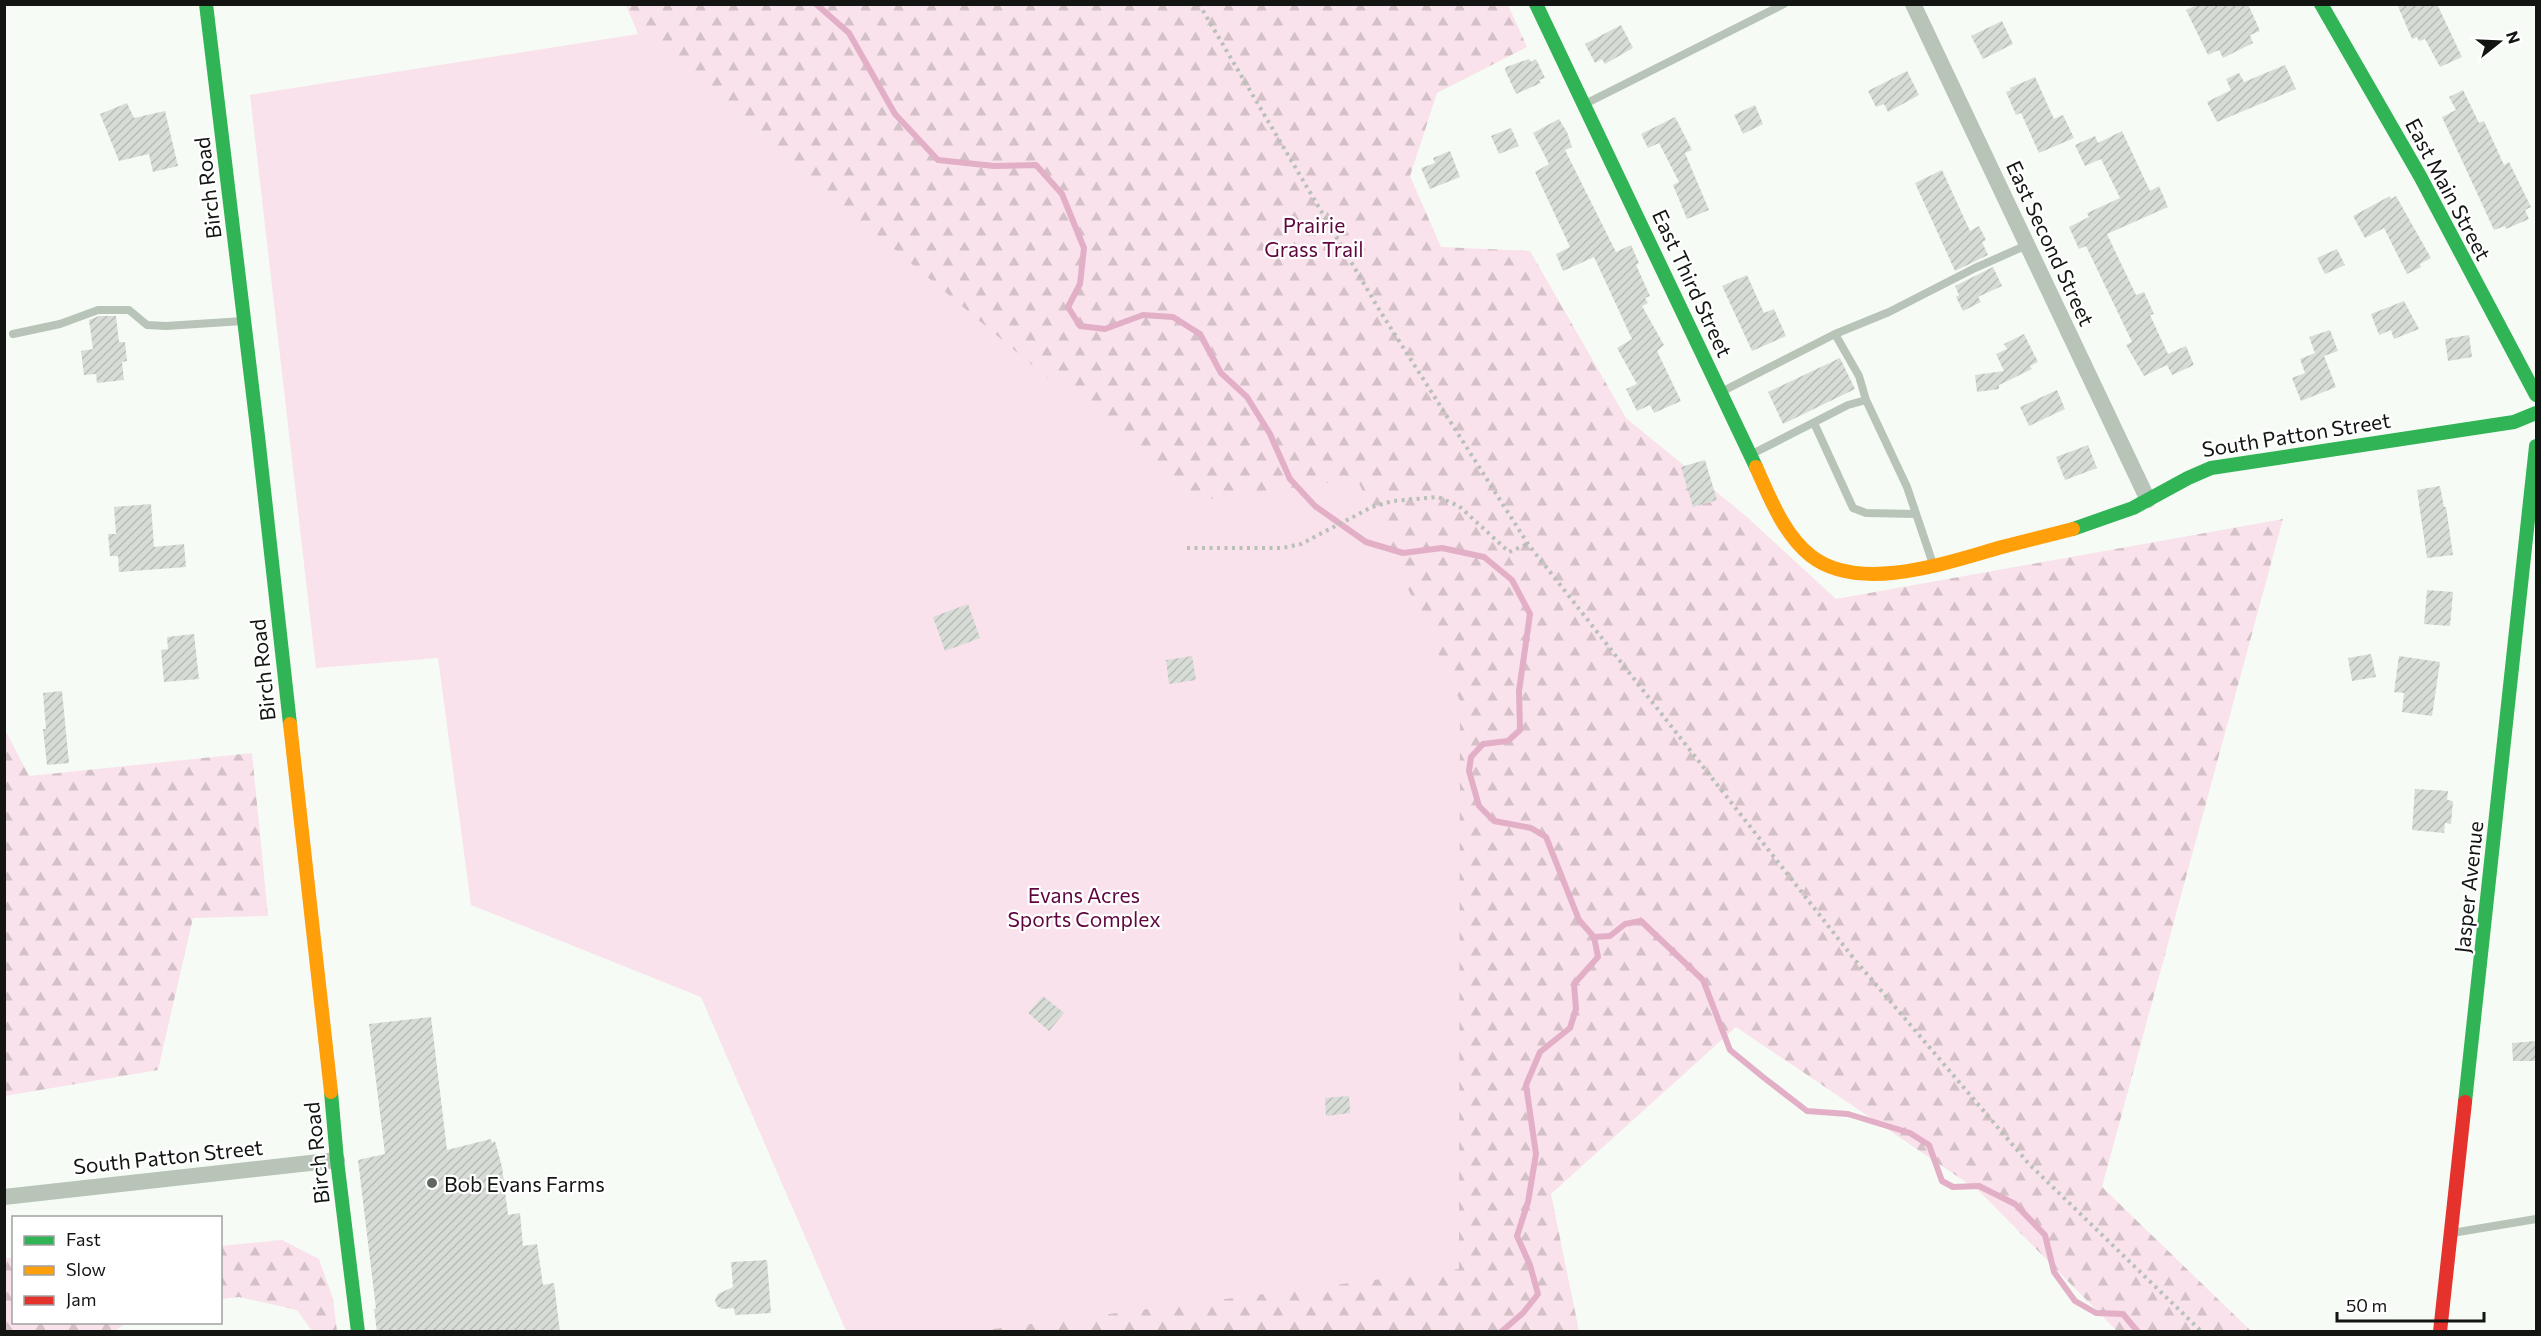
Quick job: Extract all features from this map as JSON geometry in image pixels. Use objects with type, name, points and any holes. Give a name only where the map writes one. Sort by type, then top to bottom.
[{"type":"street","name":"Birch Road","points":[[206,4],[291,747],[327,1039],[337,1160],[358,1332]]},
{"type":"street","name":"East Third Street","points":[[1536,4],[1772,502],[1795,540],[1813,558],[1827,566]]},
{"type":"street","name":"East Second Street","points":[[1913,4],[2148,500]]},
{"type":"street","name":"East Main Street","points":[[2321,4],[2420,176],[2536,395]]},
{"type":"street","name":"South Patton Street","points":[[1827,566],[1845,572],[1887,573],[1933,564],[2102,521],[2148,500],[2179,481],[2211,468],[2514,422],[2536,413]]},
{"type":"street","name":"Jasper Avenue","points":[[2440,1332],[2536,446]]},
{"type":"street","name":"South Patton Street","points":[[4,1197],[337,1160]]},
{"type":"lane","points":[[1584,104],[1784,4]]},
{"type":"lane","points":[[1721,392],[1835,334],[1889,312],[2027,245]]},
{"type":"lane","points":[[13,334],[60,324],[98,310],[129,310],[147,325],[244,321]]},
{"type":"lane","points":[[1835,334],[1859,376],[1866,400],[1907,487],[1933,564]]},
{"type":"lane","points":[[1750,456],[1848,405],[1866,400]]},
{"type":"lane","points":[[1814,423],[1853,508],[1866,513],[1916,514]]},
{"type":"lane","points":[[2451,1233],[2536,1219]]},
{"type":"path","points":[[1199,4],[1380,311],[1528,544],[1855,960],[2022,1155],[2202,1332]]},
{"type":"path","points":[[1187,548],[1269,549],[1301,544],[1372,507],[1405,499],[1438,497],[1459,506],[1509,552],[1528,544]]},
{"type":"green space","name":"Prairie Grass Trail","points":[[626,5],[1508,5],[1527,47],[1437,93],[1410,176],[1441,247],[1530,251],[1626,418],[1747,517],[1836,599],[2283,519],[2102,1187],[2251,1331],[2117,1331],[1979,1191],[1736,1027],[1551,1194],[1579,1331],[978,1331],[1459,1269],[1460,701],[1357,479],[1194,501],[638,34]]},
{"type":"green space","name":"Evans Acres Sports Complex","points":[[638,34],[1194,500],[1357,479],[1460,701],[1494,1318],[1271,1332],[846,1331],[701,997],[471,905],[438,658],[316,668],[250,95]]},
{"type":"green space","points":[[4,728],[29,776],[252,753],[268,916],[193,918],[158,1070],[5,1096]]},
{"type":"green space","points":[[282,1240],[319,1259],[333,1299],[337,1331],[312,1331],[297,1310],[239,1297],[222,1299],[222,1246]]},
{"type":"green space","points":[[5,1258],[12,1258],[12,1324],[125,1324],[115,1331],[5,1331]]},
{"type":"building","points":[[2199,4],[2248,4],[2260,31],[2250,35],[2253,43],[2223,58],[2219,50],[2208,55],[2186,10]]},
{"type":"building","points":[[2397,4],[2437,4],[2462,57],[2440,67],[2425,39],[2419,41],[2417,37],[2412,39]]},
{"type":"building","points":[[2002,21],[2013,44],[1983,59],[1971,36]]},
{"type":"building","points":[[1621,25],[1633,48],[1605,64],[1602,59],[1595,63],[1585,44]]},
{"type":"building","points":[[1529,59],[1531,62],[1536,59],[1545,78],[1539,80],[1541,83],[1516,94],[1505,70],[1506,67]]},
{"type":"building","points":[[2285,65],[2296,89],[2217,122],[2207,102],[2231,90],[2226,79],[2239,73],[2244,82]]},
{"type":"building","points":[[1907,71],[1919,95],[1888,112],[1884,104],[1876,107],[1868,91]]},
{"type":"building","points":[[2035,77],[2054,119],[2063,115],[2074,138],[2039,153],[2021,113],[2016,115],[2006,92]]},
{"type":"building","points":[[2463,90],[2479,123],[2484,121],[2504,165],[2509,162],[2531,207],[2525,210],[2529,219],[2506,229],[2505,226],[2494,230],[2442,117],[2456,110],[2449,97]]},
{"type":"building","points":[[127,103],[134,118],[165,111],[178,166],[153,172],[149,154],[119,161],[100,114]]},
{"type":"building","points":[[1755,105],[1763,124],[1743,134],[1734,115]]},
{"type":"building","points":[[1675,117],[1692,150],[1685,153],[1709,210],[1687,219],[1673,185],[1679,182],[1659,143],[1648,148],[1641,134]]},
{"type":"building","points":[[1559,119],[1572,147],[1565,150],[1616,252],[1631,245],[1639,263],[1636,265],[1650,296],[1645,298],[1648,303],[1642,306],[1664,345],[1657,351],[1681,401],[1654,413],[1650,405],[1637,411],[1626,389],[1637,384],[1617,348],[1632,339],[1594,257],[1563,271],[1556,254],[1570,247],[1535,172],[1549,164],[1533,133]]},
{"type":"building","points":[[1511,128],[1519,146],[1499,154],[1491,136]]},
{"type":"building","points":[[2122,131],[2150,191],[2159,186],[2168,207],[2107,234],[2136,295],[2144,292],[2154,314],[2150,315],[2168,354],[2186,346],[2194,365],[2172,375],[2167,365],[2144,376],[2126,345],[2132,342],[2086,246],[2079,249],[2069,227],[2089,217],[2087,213],[2120,198],[2101,159],[2085,166],[2075,145],[2095,136],[2098,143]]},
{"type":"building","points":[[1450,151],[1460,177],[1430,189],[1421,168],[1435,163],[1433,158]]},
{"type":"building","points":[[1942,170],[1970,231],[1979,226],[1986,240],[1982,242],[1988,255],[1955,271],[1915,183]]},
{"type":"building","points":[[2390,196],[2391,199],[2396,196],[2431,258],[2420,264],[2421,267],[2407,274],[2384,228],[2365,238],[2353,216]]},
{"type":"building","points":[[2337,249],[2345,265],[2325,274],[2317,258]]},
{"type":"building","points":[[1993,267],[2002,286],[1978,297],[1981,302],[1963,311],[1956,297],[1959,295],[1955,286]]},
{"type":"building","points":[[1747,275],[1764,313],[1774,309],[1786,336],[1752,351],[1722,286]]},
{"type":"building","points":[[2404,301],[2419,329],[2394,339],[2391,330],[2379,335],[2371,314]]},
{"type":"building","points":[[99,316],[116,316],[119,342],[125,342],[127,361],[122,362],[124,380],[97,383],[96,374],[84,375],[81,351],[93,349],[89,320]]},
{"type":"building","points":[[2330,330],[2338,351],[2324,356],[2336,387],[2301,401],[2292,378],[2305,373],[2300,359],[2315,353],[2309,337]]},
{"type":"building","points":[[2024,334],[2038,362],[2030,366],[2032,369],[1999,385],[1999,389],[1977,392],[1975,375],[2004,371],[1996,354],[2007,349],[2004,344]]},
{"type":"building","points":[[2469,335],[2472,357],[2448,361],[2445,339]]},
{"type":"building","points":[[1840,358],[1855,389],[1783,424],[1768,392]]},
{"type":"building","points":[[2057,390],[2065,409],[2029,426],[2020,407]]},
{"type":"building","points":[[2088,445],[2097,468],[2065,480],[2056,457]]},
{"type":"building","points":[[1705,460],[1717,500],[1693,507],[1681,467]]},
{"type":"building","points":[[2440,486],[2444,507],[2446,507],[2453,555],[2427,558],[2417,490]]},
{"type":"building","points":[[151,504],[154,547],[184,544],[186,567],[119,572],[118,556],[110,556],[108,534],[116,534],[114,507]]},
{"type":"building","points":[[2427,590],[2453,592],[2450,626],[2424,624]]},
{"type":"building","points":[[968,604],[980,638],[945,651],[933,617]]},
{"type":"building","points":[[194,634],[199,679],[164,682],[161,650],[168,649],[167,637]]},
{"type":"building","points":[[2371,654],[2376,677],[2352,681],[2348,658]]},
{"type":"building","points":[[1192,656],[1196,680],[1169,684],[1166,660]]},
{"type":"building","points":[[2399,656],[2440,662],[2432,716],[2402,712],[2404,693],[2394,692]]},
{"type":"building","points":[[62,691],[69,763],[47,765],[43,729],[46,729],[43,693]]},
{"type":"building","points":[[2415,789],[2448,791],[2447,800],[2453,801],[2451,824],[2445,823],[2444,833],[2412,830]]},
{"type":"building","points":[[1043,996],[1064,1013],[1049,1031],[1028,1013]]},
{"type":"building","name":"Bob Evans Farms","points":[[431,1017],[447,1150],[491,1139],[492,1143],[495,1141],[502,1167],[508,1215],[520,1213],[523,1246],[537,1244],[543,1285],[554,1283],[560,1332],[377,1332],[358,1160],[385,1154],[369,1024]]},
{"type":"building","points":[[2536,1041],[2536,1061],[2513,1061],[2512,1043]]},
{"type":"building","points":[[1349,1096],[1350,1113],[1326,1116],[1325,1098]]},
{"type":"building","points":[[767,1260],[771,1313],[735,1315],[734,1308],[722,1309],[717,1306],[715,1300],[718,1294],[733,1287],[731,1262]]},
{"type":"waterway","points":[[816,4],[849,33],[895,114],[938,160],[994,166],[1036,165],[1062,194],[1084,248],[1080,284],[1068,307],[1080,326],[1105,329],[1143,315],[1173,317],[1200,334],[1221,373],[1247,397],[1270,434],[1290,479],[1315,506],[1366,542],[1403,553],[1442,548],[1484,557],[1512,580],[1530,614],[1519,691],[1520,730],[1508,741],[1483,744],[1471,757],[1469,771],[1479,806],[1494,821],[1531,828],[1546,837],[1579,920],[1594,937],[1598,957],[1574,984],[1576,1009],[1570,1028],[1540,1052],[1526,1085],[1536,1154],[1528,1202],[1517,1236],[1530,1265],[1538,1294],[1523,1313],[1501,1332]]},
{"type":"waterway","points":[[1594,937],[1610,936],[1625,924],[1641,921],[1703,980],[1730,1050],[1807,1111],[1848,1114],[1910,1133],[1929,1145],[1942,1181],[1953,1187],[1979,1186],[2015,1204],[2045,1235],[2054,1272],[2075,1301],[2096,1313],[2123,1314],[2138,1332]]},
{"type":"traffic: fast","points":[[206,4],[290,724]]},
{"type":"traffic: fast","points":[[1536,4],[1756,467]]},
{"type":"traffic: fast","points":[[2321,4],[2420,176],[2536,395]]},
{"type":"traffic: fast","points":[[2073,529],[2133,508],[2211,468],[2514,422],[2536,413]]},
{"type":"traffic: fast","points":[[2465,1102],[2536,446]]},
{"type":"traffic: fast","points":[[331,1092],[358,1332]]},
{"type":"traffic: slow","points":[[1756,467],[1785,527],[1801,547],[1811,556],[1831,567],[1854,573],[1879,574],[1931,566],[2073,529]]},
{"type":"traffic: slow","points":[[290,724],[331,1092]]},
{"type":"traffic: jam","points":[[2440,1332],[2465,1102]]},
{"type":"place","name":"Bob Evans Farms","points":[[432,1183]]}]
